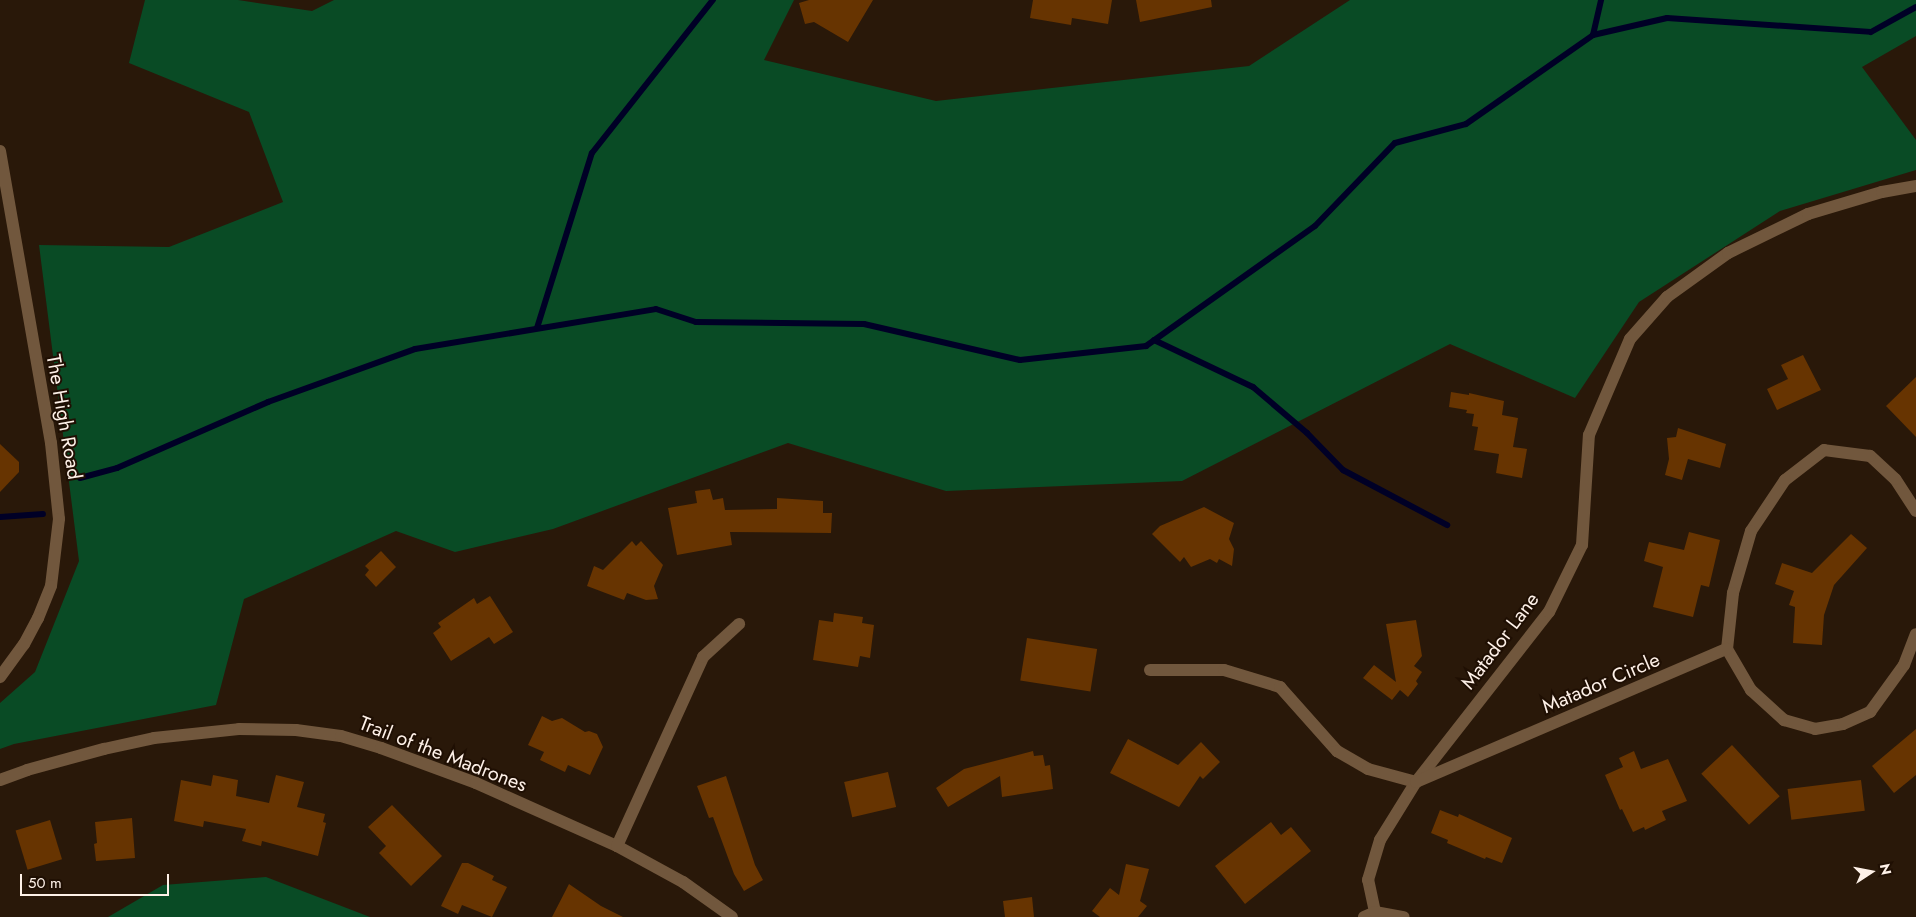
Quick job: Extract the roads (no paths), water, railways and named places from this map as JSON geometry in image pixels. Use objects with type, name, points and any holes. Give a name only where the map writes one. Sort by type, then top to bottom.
[{"type":"street","name":"The High Road","points":[[0,151],[2,177],[51,443],[59,519],[51,586],[38,618],[24,644],[0,677]]},
{"type":"street","name":"Matador Lane","points":[[1370,914],[1368,880],[1380,840],[1416,782],[1549,612],[1582,545],[1589,435],[1630,339],[1667,297],[1728,253],[1808,214],[1882,192],[1916,186]]},
{"type":"street","points":[[1916,511],[1895,479],[1870,456],[1824,450],[1785,480],[1751,531],[1733,593],[1728,649],[1751,690],[1784,720],[1815,729],[1843,724],[1870,712],[1904,666],[1916,634]]},
{"type":"street","points":[[617,846],[704,657],[739,624]]},
{"type":"street","name":"Matador Circle","points":[[1416,782],[1728,649]]},
{"type":"street","points":[[1150,670],[1224,670],[1280,687],[1337,751],[1368,769],[1416,782]]},
{"type":"street","name":"Trail of the Madrones","points":[[0,780],[104,749],[154,738],[239,729],[296,730],[341,736],[381,748],[476,783],[617,846],[683,882],[732,917]]},
{"type":"street","points":[[1370,914],[1404,917]]},
{"type":"waterway","points":[[537,328],[592,153],[713,0]]},
{"type":"waterway","points":[[1593,35],[1601,0]]},
{"type":"waterway","points":[[80,478],[117,468],[268,402],[415,349],[656,309],[696,322],[864,324],[1020,360],[1146,346],[1315,226],[1395,143],[1466,124],[1593,35],[1667,18],[1871,32],[1916,7]]},
{"type":"waterway","points":[[1154,340],[1253,387],[1307,433],[1343,470],[1447,525]]},
{"type":"waterway","points":[[0,517],[43,514]]}]
